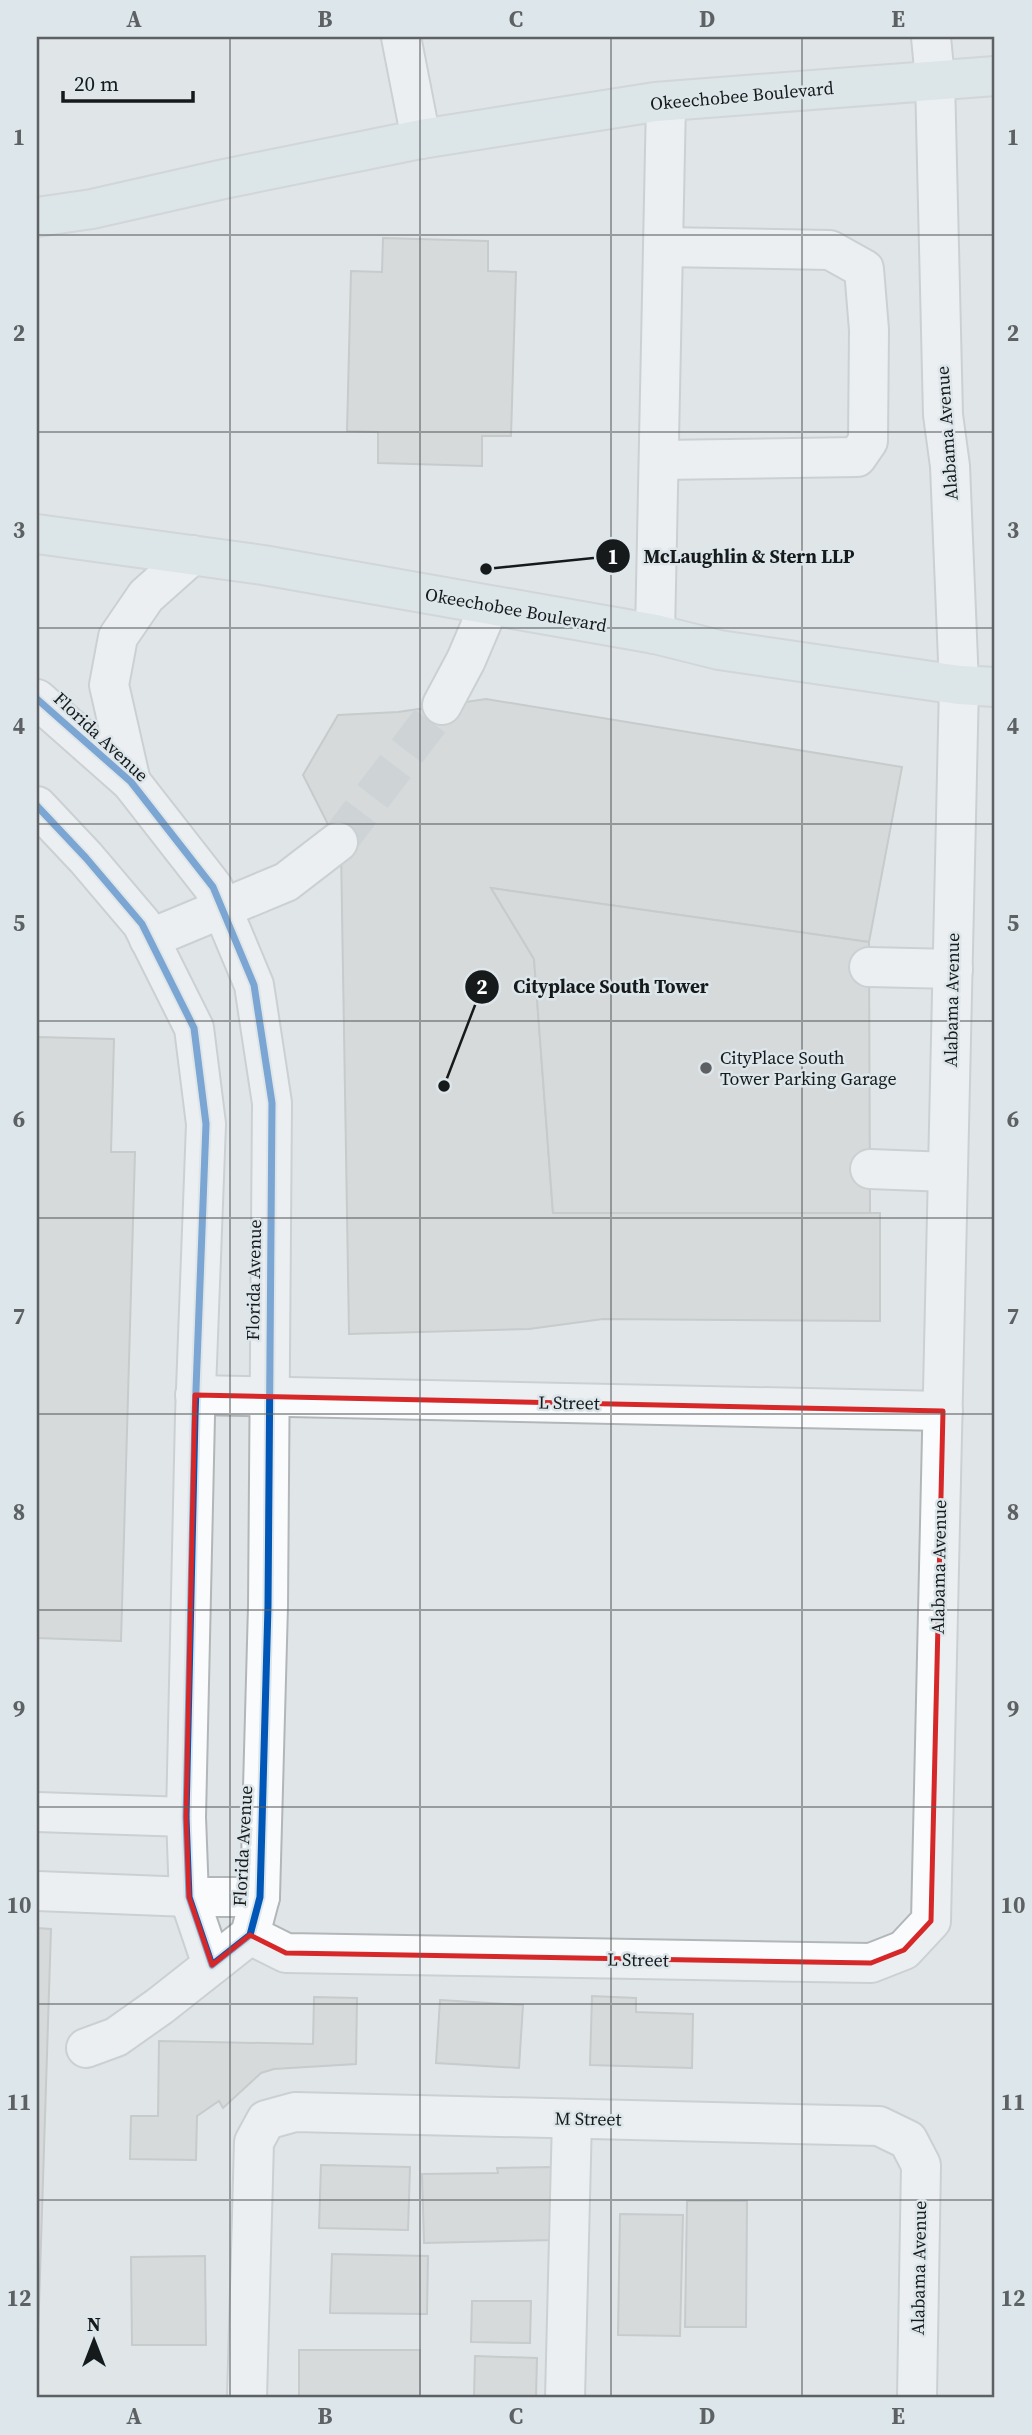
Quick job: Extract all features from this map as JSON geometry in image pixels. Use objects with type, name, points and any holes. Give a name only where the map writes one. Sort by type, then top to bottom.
[{"type":"main road","name":"Okeechobee Boulevard","points":[[37,217],[92,209],[421,139],[666,102],[995,76]]},
{"type":"main road","name":"Okeechobee Boulevard","points":[[37,534],[263,565],[655,634],[719,650],[977,686]]},
{"type":"street","points":[[401,37],[421,139]]},
{"type":"street","name":"Alabama Avenue","points":[[931,37],[935,79],[943,415],[977,686],[953,969],[931,1921]]},
{"type":"street","points":[[655,634],[666,102]]},
{"type":"street","points":[[659,460],[857,457],[867,441],[868,427],[869,330],[864,269],[830,250],[663,247]]},
{"type":"street","points":[[131,782],[109,685],[118,637],[146,596],[192,555]]},
{"type":"street","points":[[442,705],[466,660],[489,606]]},
{"type":"street","name":"Florida Avenue","points":[[37,699],[131,782],[214,887],[254,985],[272,1103],[268,1606],[260,1897],[250,1935]]},
{"type":"street","points":[[37,806],[142,924],[194,1028],[206,1124],[195,1395],[186,1817],[189,1897],[212,1965]]},
{"type":"street","points":[[149,939],[286,882],[338,842]]},
{"type":"street","points":[[869,967],[953,969]]},
{"type":"street","points":[[870,1169],[948,1172]]},
{"type":"street","name":"L Street","points":[[195,1395],[943,1411]]},
{"type":"street","points":[[37,1812],[186,1817]]},
{"type":"street","points":[[37,1891],[260,1897]]},
{"type":"street","name":"L Street","points":[[250,1935],[286,1953],[871,1963],[904,1950],[931,1921]]},
{"type":"street","points":[[86,2048],[116,2037],[250,1935]]},
{"type":"street","name":"M Street","points":[[247,2398],[254,2142],[266,2120],[295,2112],[879,2126],[908,2140]]},
{"type":"street","points":[[565,2398],[572,2119]]},
{"type":"street","name":"Alabama Avenue","points":[[908,2140],[921,2165],[917,2398]]},
{"type":"highlighted area","points":[[195,1395],[943,1411],[931,1921],[904,1950],[871,1963],[286,1953],[250,1935],[212,1965],[189,1897],[186,1817]]},
{"type":"building","points":[[383,238],[488,241],[488,271],[516,272],[511,436],[482,436],[482,466],[378,463],[378,432],[347,431],[351,271],[382,272]]},
{"type":"building","points":[[486,699],[902,767],[869,942],[491,888],[534,959],[553,1213],[880,1213],[880,1321],[603,1319],[529,1329],[349,1334],[341,850],[303,775],[338,715],[398,712]]},
{"type":"building","name":"CityPlace South Tower Parking Garage","points":[[491,888],[869,942],[870,1213],[553,1213],[534,959]]},
{"type":"building","points":[[37,1037],[114,1039],[111,1152],[135,1152],[121,1641],[37,1638]]},
{"type":"building","points":[[37,1928],[51,1929],[37,2368]]},
{"type":"building","points":[[592,1996],[636,1998],[636,2012],[693,2014],[692,2068],[590,2065]]},
{"type":"building","points":[[314,1997],[357,1998],[356,2064],[274,2069],[261,2073],[223,2108],[219,2101],[197,2116],[196,2160],[130,2159],[131,2116],[158,2116],[159,2041],[313,2044]]},
{"type":"building","points":[[440,2000],[523,2005],[519,2068],[436,2063]]},
{"type":"building","points":[[321,2165],[410,2167],[408,2230],[319,2228]]},
{"type":"building","points":[[553,2167],[555,2240],[424,2243],[422,2174],[498,2173],[497,2168]]},
{"type":"building","points":[[687,2201],[747,2201],[746,2327],[685,2327]]},
{"type":"building","points":[[620,2214],[683,2215],[680,2336],[618,2335]]},
{"type":"building","points":[[332,2254],[428,2256],[427,2314],[330,2313]]},
{"type":"building","points":[[205,2256],[206,2345],[132,2345],[131,2257]]},
{"type":"building","points":[[472,2301],[531,2301],[530,2343],[471,2342]]},
{"type":"building","points":[[299,2350],[420,2350],[420,2398],[299,2398]]},
{"type":"building","points":[[475,2356],[537,2358],[536,2398],[474,2398]]},
{"type":"tunnel","points":[[338,842],[442,705]]},
{"type":"cycle path","points":[[37,699],[131,782],[213,887],[254,985],[272,1103],[268,1606],[260,1897],[250,1935],[212,1965],[189,1897],[186,1817],[195,1416],[206,1124],[194,1028],[142,924],[37,806]]},
{"type":"place","name":"McLaughlin & Stern LLP","points":[[486,569]]},
{"type":"place","name":"CityPlace South Tower Parking Garage","points":[[706,1068]]},
{"type":"place","name":"Cityplace South Tower","points":[[444,1086]]}]
